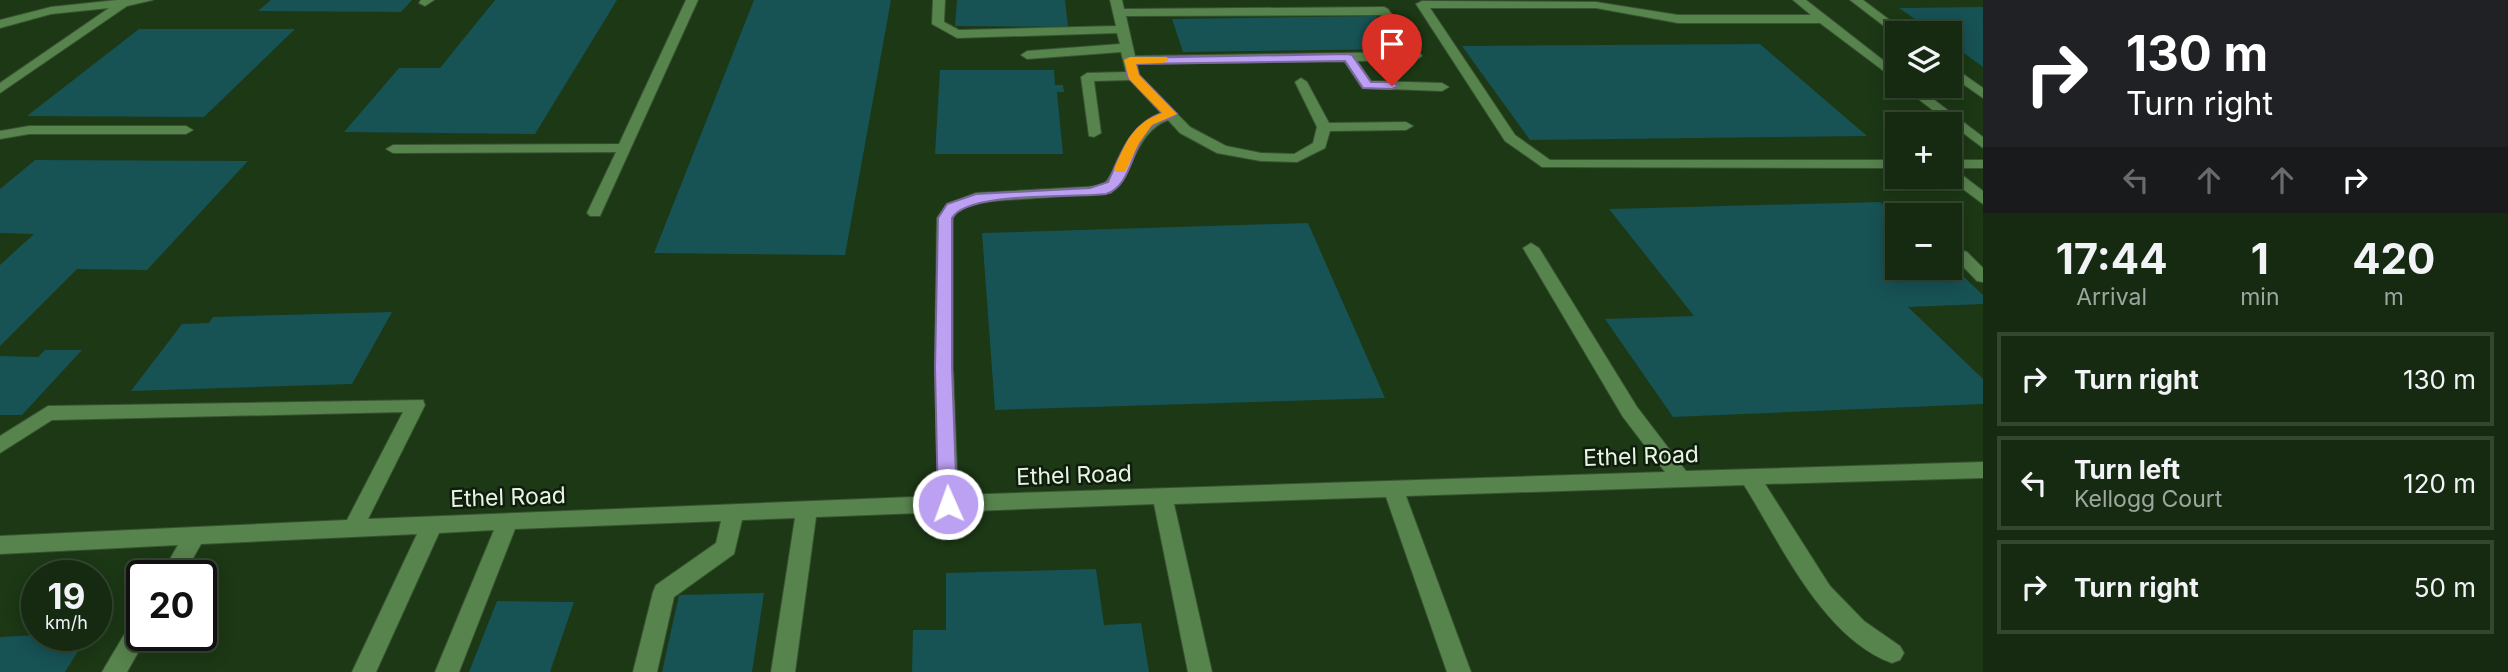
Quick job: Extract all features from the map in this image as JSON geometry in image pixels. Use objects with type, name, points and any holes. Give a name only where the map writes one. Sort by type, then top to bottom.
[{"type":"street","points":[[0,23],[51,11],[147,0]]},
{"type":"street","points":[[594,213],[692,0]]},
{"type":"street","points":[[939,0],[938,24],[957,34],[1123,29]]},
{"type":"street","points":[[1799,0],[1885,67]]},
{"type":"street","points":[[1856,0],[1885,21]]},
{"type":"street","points":[[0,89],[126,1]]},
{"type":"street","points":[[1421,2],[1596,5],[1678,19],[1824,19]]},
{"type":"street","points":[[1421,2],[1510,138],[1547,164],[1885,164]]},
{"type":"street","points":[[1027,55],[1080,54],[1093,48],[1128,54],[1416,56],[1384,11],[1118,7],[1123,29],[1128,54],[1133,76],[1185,130],[1222,150],[1261,157],[1297,158],[1320,145],[1324,127],[1301,82]]},
{"type":"street","points":[[1348,57],[1367,85],[1442,87]]},
{"type":"street","points":[[1094,133],[1087,77],[1133,76]]},
{"type":"street","points":[[1962,78],[1983,94]]},
{"type":"street","points":[[1924,98],[1983,144]]},
{"type":"street","points":[[948,504],[944,368],[945,218],[952,207],[976,198],[1106,190],[1114,184],[1133,142],[1148,122],[1165,108]]},
{"type":"street","points":[[1324,127],[1406,127]]},
{"type":"street","points":[[0,135],[29,130],[186,130]]},
{"type":"street","points":[[393,149],[625,148]]},
{"type":"street","points":[[1962,164],[1983,164]]},
{"type":"street","points":[[1962,182],[1983,199]]},
{"type":"street","points":[[1531,248],[1630,412],[1681,479]]},
{"type":"street","points":[[1962,257],[1983,277]]},
{"type":"street","points":[[0,446],[48,413],[416,405],[353,528]]},
{"type":"street","name":"Ethel Road","points":[[0,545],[432,524],[948,504],[1983,470]]},
{"type":"street","points":[[1750,477],[1822,593],[1856,628],[1892,653]]},
{"type":"street","points":[[1394,488],[1459,672]]},
{"type":"street","points":[[1162,496],[1200,672]]},
{"type":"street","points":[[783,672],[807,510]]},
{"type":"street","points":[[645,672],[664,593],[726,548],[733,513]]},
{"type":"street","points":[[447,672],[508,521]]},
{"type":"street","points":[[364,672],[432,524]]},
{"type":"street","points":[[180,560],[195,535]]},
{"type":"street","points":[[114,672],[127,651]]},
{"type":"building","points":[[271,0],[412,0],[401,12],[258,11]]},
{"type":"building","points":[[495,0],[617,0],[535,134],[344,132],[399,68],[440,68]]},
{"type":"building","points":[[754,0],[891,0],[845,255],[654,253]]},
{"type":"building","points":[[957,0],[1065,0],[1068,27],[955,26]]},
{"type":"building","points":[[1983,7],[1983,67],[1962,52],[1962,21],[1918,21],[1899,8]]},
{"type":"building","points":[[1376,16],[1398,49],[1183,52],[1172,19]]},
{"type":"building","points":[[139,29],[295,29],[204,117],[27,116]]},
{"type":"building","points":[[1760,44],[1867,136],[1530,140],[1462,46]]},
{"type":"building","points":[[940,70],[1054,70],[1055,85],[1063,85],[1064,92],[1057,92],[1063,154],[935,154]]},
{"type":"building","points":[[35,160],[248,161],[147,270],[77,269],[0,346],[0,265],[34,234],[0,233],[0,189]]},
{"type":"building","points":[[1880,202],[1885,206],[1885,280],[1962,280],[1962,275],[1983,295],[1983,304],[1908,307],[1983,379],[1983,404],[1673,417],[1605,319],[1694,316],[1609,209]]},
{"type":"building","points":[[1308,223],[1385,398],[995,410],[982,233]]},
{"type":"building","points":[[392,312],[352,384],[131,391],[182,324],[209,323],[213,317]]},
{"type":"building","points":[[45,350],[82,350],[22,415],[0,415],[0,356],[38,357]]},
{"type":"building","points":[[1096,569],[1104,625],[1141,623],[1149,672],[912,672],[913,630],[946,630],[946,573]]},
{"type":"building","points":[[764,593],[752,672],[662,672],[679,595]]},
{"type":"building","points":[[497,601],[574,602],[550,672],[469,672]]},
{"type":"building","points":[[21,636],[21,651],[78,651],[65,672],[0,672],[0,637]]},
{"type":"slow traffic","points":[[1120,169],[1133,142],[1148,122],[1171,114],[1133,76],[1130,60],[1163,60]]},
{"type":"route","points":[[948,504],[944,368],[945,218],[952,207],[976,198],[1090,192],[1106,190],[1114,184],[1133,142],[1148,122],[1171,114],[1133,76],[1130,60],[1348,57],[1367,85],[1392,86]]}]
